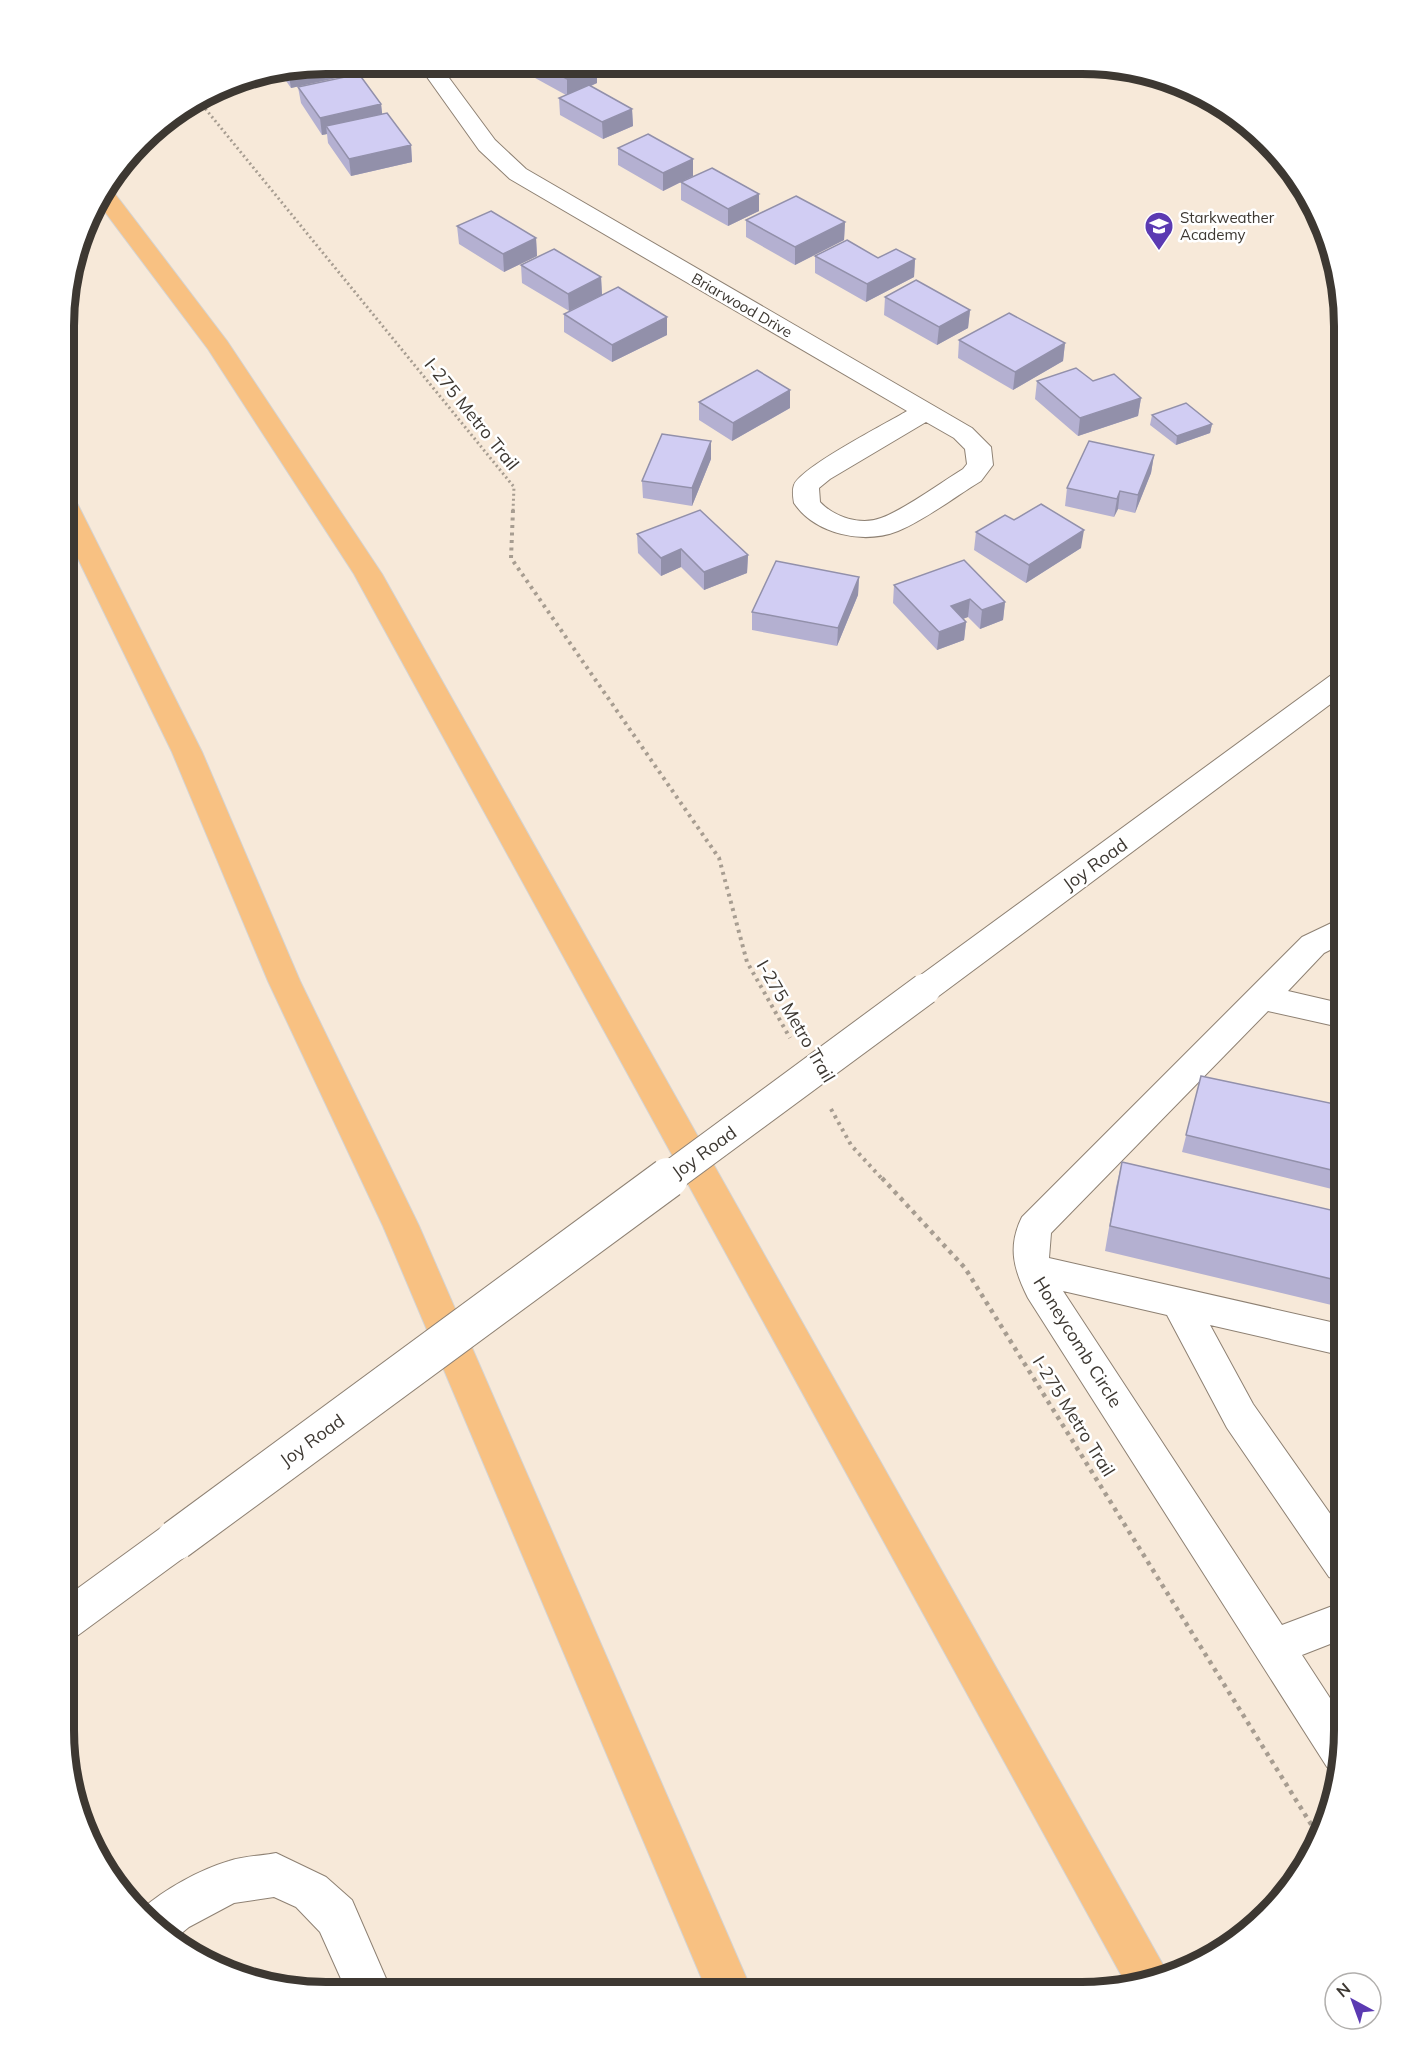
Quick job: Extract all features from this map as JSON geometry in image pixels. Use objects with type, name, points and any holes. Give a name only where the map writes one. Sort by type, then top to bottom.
[{"type":"highway","points":[[107,199],[218,346],[368,574],[1145,1973]]},
{"type":"highway","points":[[74,524],[187,752],[284,981],[401,1226],[726,1982]]},
{"type":"street","name":"Briarwood Drive","points":[[435,74],[487,145],[518,174],[924,412],[970,439],[978,447],[980,465],[972,475],[889,525],[868,528],[829,522],[812,511],[807,503],[806,486],[821,473],[924,412]]},
{"type":"street","name":"Joy Road","points":[[74,1615],[1334,687]]},
{"type":"street","name":"Honeycomb Circle","points":[[1333,1740],[1041,1287],[1032,1269],[1029,1251],[1035,1227],[1313,945],[1334,933]]},
{"type":"street","points":[[1262,997],[1334,1014]]},
{"type":"street","points":[[1032,1269],[1334,1339]]},
{"type":"street","points":[[1180,1304],[1240,1416],[1334,1550]]},
{"type":"street","points":[[1274,1647],[1334,1624]]},
{"type":"street","points":[[162,1921],[173,1911],[230,1882],[276,1875],[311,1892],[336,1916],[365,1982]]},
{"type":"path","name":"I-275 Metro Trail","points":[[202,105],[514,487],[511,558],[719,858],[747,962],[793,1043]]},
{"type":"path","name":"I-275 Metro Trail","points":[[828,1104],[852,1144],[965,1268],[1313,1828]]},
{"type":"building","points":[[359,74],[381,104],[320,118],[298,87]]},
{"type":"building","points":[[557,74],[579,74],[567,79]]},
{"type":"building","points":[[589,85],[632,109],[602,122],[559,98]]},
{"type":"building","points":[[387,113],[411,145],[349,159],[326,126]]},
{"type":"building","points":[[648,134],[693,159],[663,173],[618,148]]},
{"type":"building","points":[[712,168],[759,194],[728,209],[681,182]]},
{"type":"building","points":[[796,196],[845,222],[795,247],[746,220]]},
{"type":"building","points":[[491,211],[536,238],[503,254],[457,226]]},
{"type":"building","points":[[847,240],[878,258],[896,249],[915,259],[867,284],[815,256]]},
{"type":"building","points":[[554,249],[601,277],[568,294],[521,265]]},
{"type":"building","points":[[916,280],[970,310],[939,327],[885,297]]},
{"type":"building","points":[[618,287],[667,317],[612,345],[564,314]]},
{"type":"building","points":[[1009,313],[1065,343],[1015,372],[959,340]]},
{"type":"building","points":[[1076,368],[1093,381],[1114,374],[1141,398],[1080,418],[1037,381]]},
{"type":"building","points":[[757,370],[790,390],[733,423],[699,402]]},
{"type":"building","points":[[1186,403],[1212,424],[1177,436],[1152,415]]},
{"type":"building","points":[[662,434],[711,441],[692,488],[642,481]]},
{"type":"building","points":[[1089,441],[1154,455],[1138,495],[1120,491],[1117,499],[1067,488]]},
{"type":"building","points":[[1041,504],[1084,530],[1029,565],[976,532],[1005,515],[1014,520]]},
{"type":"building","points":[[700,510],[748,555],[704,572],[681,549],[661,558],[637,534]]},
{"type":"building","points":[[964,560],[1005,602],[982,610],[970,599],[951,606],[966,622],[939,632],[894,585]]},
{"type":"building","points":[[776,561],[859,577],[838,628],[752,612]]},
{"type":"building","points":[[1201,1076],[1334,1104],[1334,1171],[1186,1135]]},
{"type":"building","points":[[1122,1162],[1334,1211],[1334,1280],[1110,1226]]},
{"type":"place","name":"Starkweather Academy","points":[[1159,252]]}]
